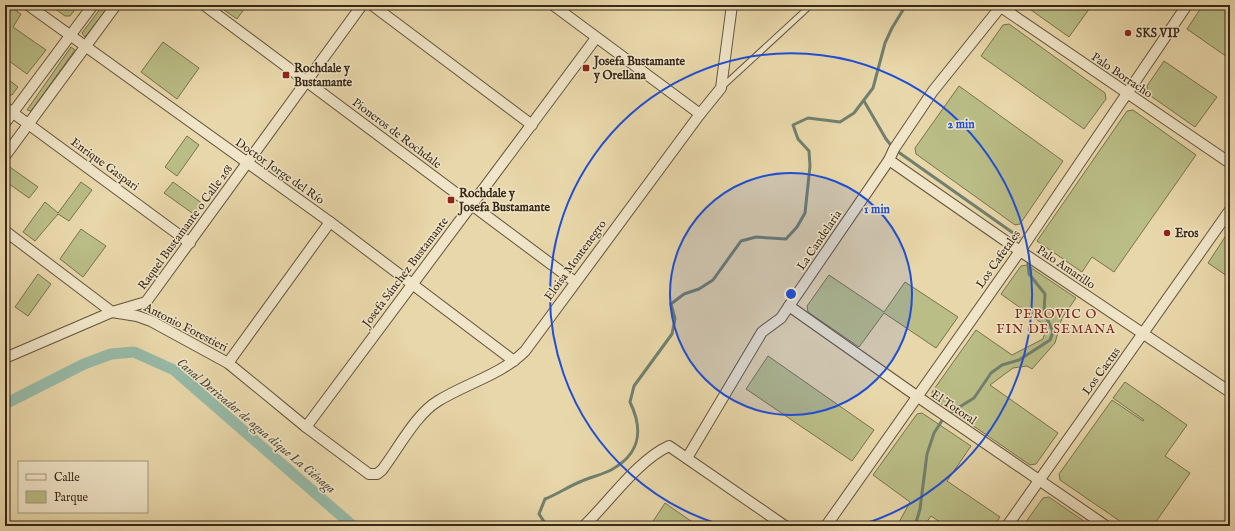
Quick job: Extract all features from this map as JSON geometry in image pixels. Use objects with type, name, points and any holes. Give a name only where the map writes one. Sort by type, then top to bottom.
[{"type":"street","name":"Doctor Jorge del Río","points":[[28,5],[247,164],[330,222],[514,361]]},
{"type":"street","points":[[5,123],[9,110],[70,36],[93,5]]},
{"type":"street","points":[[5,156],[116,5]]},
{"type":"street","name":"Pioneros de Rochdale","points":[[204,5],[574,282]]},
{"type":"street","name":"Raquel Bustamante o Calle 268","points":[[5,358],[112,312],[146,302],[362,5]]},
{"type":"street","points":[[372,5],[532,125]]},
{"type":"street","points":[[553,5],[700,114]]},
{"type":"street","points":[[721,88],[732,5]]},
{"type":"street","name":"Los Cafetales","points":[[826,526],[918,398],[1020,251],[1187,5]]},
{"type":"street","name":"Palo Borracho","points":[[1001,6],[1230,163]]},
{"type":"street","name":"La Candelaria","points":[[687,458],[762,332],[781,318],[889,160],[894,149],[933,91],[1001,6]]},
{"type":"street","name":"Josefa Sánchez Bustamante","points":[[306,427],[596,38]]},
{"type":"street","name":"Eloisa Montenegro","points":[[369,474],[377,474],[382,470],[424,413],[437,401],[514,361],[525,350],[574,282],[721,88]]},
{"type":"street","name":"Enrique Gaspari","points":[[9,110],[190,242]]},
{"type":"street","name":"Palo Amarillo","points":[[889,160],[1020,251],[1230,392]]},
{"type":"street","name":"Los Cactus","points":[[1007,526],[1230,210]]},
{"type":"street","points":[[228,363],[330,222]]},
{"type":"street","name":"Antonio Forestieri","points":[[5,232],[112,312],[137,316],[151,321],[228,363],[306,427],[369,474]]},
{"type":"street","points":[[146,302],[151,321]]},
{"type":"street","name":"El Totoral","points":[[789,306],[918,398],[1106,526]]},
{"type":"street","points":[[584,526],[641,466],[661,450],[669,446],[785,526]]},
{"type":"lane","points":[[721,88],[810,5]]},
{"type":"green space","points":[[5,5],[8,5],[21,14],[13,27],[46,50],[27,74],[5,58]]},
{"type":"green space","points":[[50,5],[74,5],[77,7],[70,16],[65,16]]},
{"type":"green space","points":[[103,5],[110,5],[85,37],[82,33]]},
{"type":"green space","points":[[228,5],[247,5],[237,19],[224,10]]},
{"type":"green space","points":[[1024,5],[1092,5],[1069,37]]},
{"type":"green space","points":[[1203,5],[1230,5],[1230,59],[1187,29]]},
{"type":"green space","points":[[1009,24],[1105,93],[1106,99],[1084,129],[981,56],[1003,25]]},
{"type":"green space","points":[[163,42],[199,68],[177,99],[141,72]]},
{"type":"green space","points":[[71,47],[75,50],[31,111],[27,110]]},
{"type":"green space","points":[[1164,61],[1217,97],[1195,127],[1148,94],[1147,86]]},
{"type":"green space","points":[[5,77],[18,87],[12,95],[5,95]]},
{"type":"green space","points":[[959,86],[1063,161],[1020,224],[1015,225],[916,154],[915,148]]},
{"type":"green space","points":[[1133,110],[1196,155],[1114,272],[1092,257],[1082,272],[1037,241],[1127,111]]},
{"type":"green space","points":[[187,136],[199,145],[177,176],[165,167]]},
{"type":"green space","points":[[7,165],[38,187],[29,198],[5,181],[5,168]]},
{"type":"green space","points":[[81,182],[92,190],[69,221],[58,214],[35,241],[23,232],[45,202],[58,213]]},
{"type":"green space","points":[[173,182],[203,204],[195,215],[164,193]]},
{"type":"green space","points":[[81,229],[106,246],[83,277],[60,259]]},
{"type":"green space","points":[[1229,231],[1230,232],[1230,278],[1208,263]]},
{"type":"green space","points":[[1027,265],[1076,298],[1062,318],[1055,343],[1032,369],[1027,366],[1013,368],[990,385],[1058,433],[1036,464],[1030,465],[933,398],[932,392],[976,330],[1012,355],[1043,339],[1047,327],[1001,294],[1021,266]]},
{"type":"green space","points":[[38,274],[51,284],[28,316],[15,307]]},
{"type":"green space","points":[[829,275],[884,312],[905,282],[958,317],[936,348],[884,313],[859,347],[808,312],[807,306]]},
{"type":"green space","points":[[768,356],[874,430],[852,461],[746,389]]},
{"type":"green space","points":[[1125,382],[1187,425],[1165,456],[1190,473],[1153,526],[1127,526],[1060,480],[1059,474],[1112,400],[1143,421],[1144,420],[1113,398]]},
{"type":"green space","points":[[922,413],[971,446],[947,481],[1000,517],[994,526],[946,526],[931,516],[924,526],[897,526],[910,502],[873,475],[917,414]]},
{"type":"green space","points":[[1049,497],[1091,526],[1023,526],[1043,498]]},
{"type":"green space","points":[[665,503],[698,526],[650,526]]},
{"type":"waterway","points":[[547,526],[539,514],[545,499],[577,483],[611,470],[621,464],[633,449],[637,441],[638,432],[637,423],[630,402],[634,386],[672,334],[675,319],[671,304],[684,294],[699,289],[713,280],[741,241],[756,237],[786,239],[797,227],[805,213],[810,166],[809,151],[798,139],[793,125],[808,118],[840,122],[854,113],[873,88],[885,43],[906,5]]},
{"type":"waterway","points":[[864,101],[886,139],[894,149],[1019,237]]},
{"type":"waterway","points":[[915,526],[920,509],[927,454],[934,433],[945,416],[974,398],[991,373],[1002,365],[1019,360],[1050,340],[1053,332],[1044,312],[1045,294],[1029,274],[1028,263]]},
{"type":"waterway","name":"Canal Derivador de agua dique La Ciénaga","points":[[5,404],[84,364],[111,354],[134,352],[174,370],[353,526]]},
{"type":"place","name":"SKS VIP","points":[[1128,33]]},
{"type":"place","name":"Josefa Bustamante y Orellana","points":[[586,68]]},
{"type":"place","name":"Rochdale y Bustamante","points":[[286,75]]},
{"type":"place","name":"Rochdale y Josefa Bustamante","points":[[451,200]]},
{"type":"place","name":"Eros","points":[[1167,233]]},
{"type":"district","name":"PEROVIC O FIN DE SEMANA","points":[[1056,320]]}]
